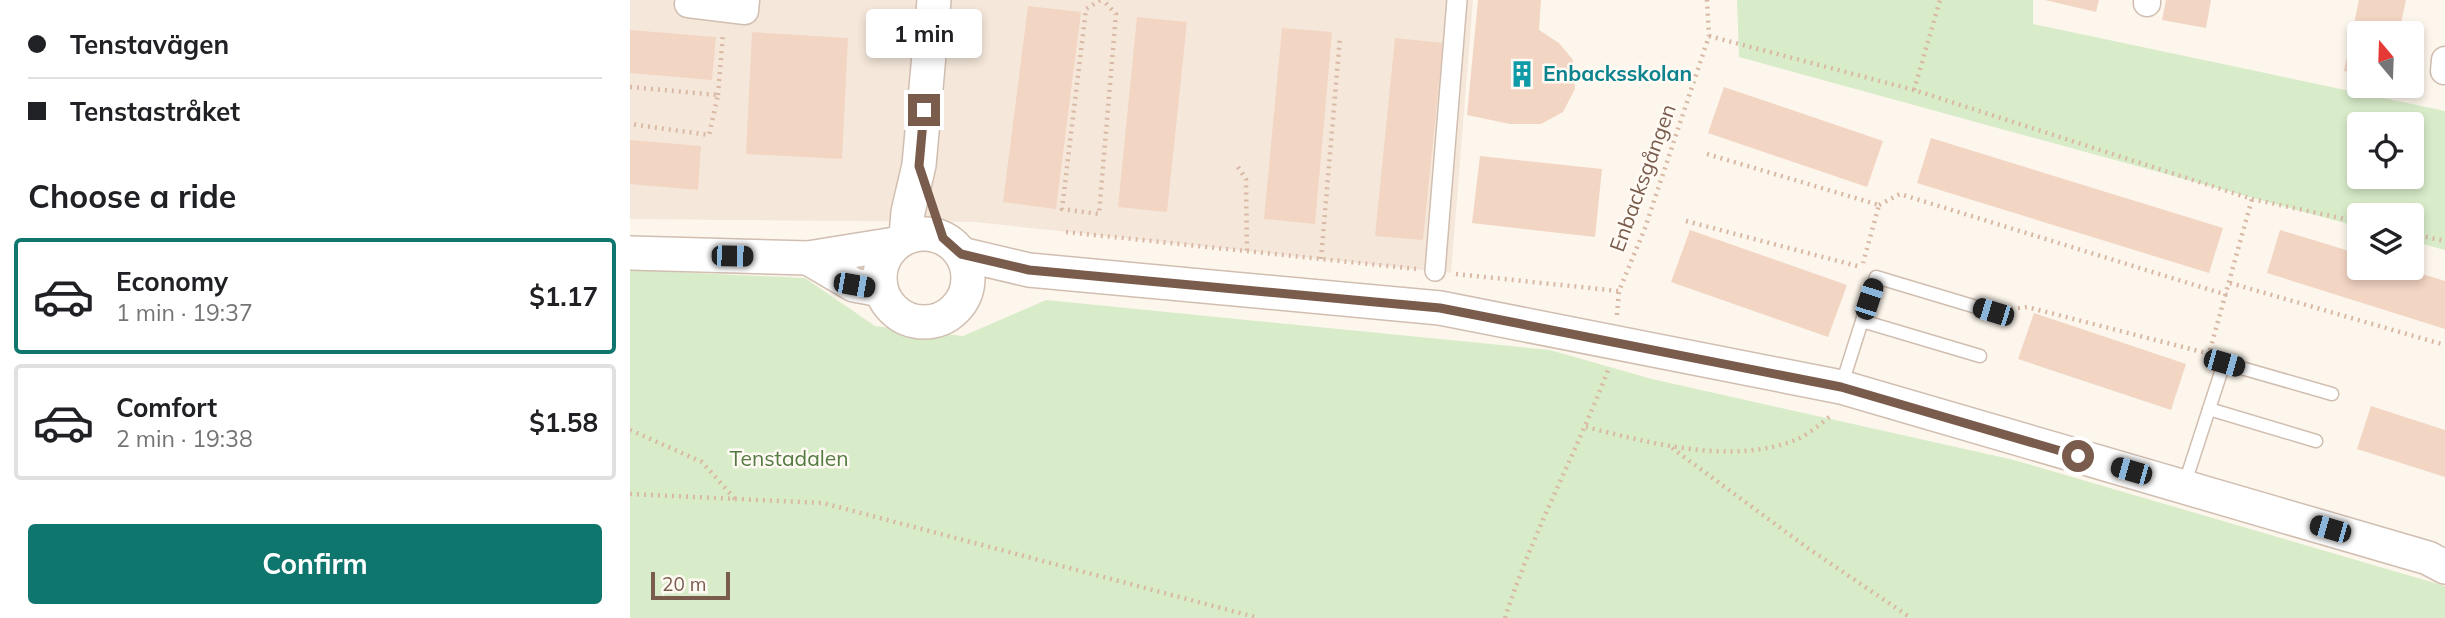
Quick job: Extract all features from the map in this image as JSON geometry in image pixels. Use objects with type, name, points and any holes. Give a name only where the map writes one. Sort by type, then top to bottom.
[{"type":"street","points":[[688,0],[688,4],[736,4]]},
{"type":"street","points":[[934,0],[919,166],[901,241],[881,265],[881,290],[896,312],[908,319],[921,321],[947,315],[963,298],[1029,270]]},
{"type":"street","points":[[1435,271],[1457,0]]},
{"type":"street","points":[[919,166],[952,246],[968,276],[963,298]]},
{"type":"street","points":[[630,253],[808,258],[901,241],[918,234],[1029,270],[1440,308],[1841,387],[2439,561]]},
{"type":"street","points":[[808,258],[854,285],[881,290]]},
{"type":"lane","points":[[1841,387],[1876,277],[1993,312]]},
{"type":"lane","points":[[1862,321],[1980,356]]},
{"type":"lane","points":[[2184,486],[2224,363],[2332,394]]},
{"type":"lane","points":[[2209,409],[2316,441]]},
{"type":"path","points":[[1102,0],[1116,14],[1099,214],[1062,209],[1086,9],[1102,0]]},
{"type":"path","name":"Enbacksgången","points":[[1616,327],[1619,291],[1645,228],[1709,36],[1707,0]]},
{"type":"path","points":[[1914,90],[1940,0]]},
{"type":"path","points":[[630,124],[709,135],[736,4]]},
{"type":"path","points":[[1709,36],[1914,90],[2252,199],[2347,219]]},
{"type":"path","points":[[1321,259],[1340,37]]},
{"type":"path","points":[[630,87],[718,95]]},
{"type":"path","points":[[1707,154],[1879,205],[1900,194],[2227,295]]},
{"type":"path","points":[[1238,167],[1246,180],[1248,251]]},
{"type":"path","points":[[2212,354],[2209,351],[2252,199]]},
{"type":"path","points":[[1861,267],[1879,205]]},
{"type":"path","points":[[1686,221],[1861,267],[1876,277]]},
{"type":"path","points":[[1066,232],[1619,291]]},
{"type":"path","points":[[2424,237],[2445,242]]},
{"type":"path","points":[[2230,283],[2445,345]]},
{"type":"path","points":[[1993,312],[2027,307],[2212,354],[2224,363]]},
{"type":"path","points":[[1505,618],[1518,576],[1586,427],[1609,369]]},
{"type":"path","points":[[1586,427],[1672,448],[1752,450],[1798,439],[1832,415],[1841,387]]},
{"type":"path","points":[[630,430],[702,462],[735,499]]},
{"type":"path","points":[[1672,448],[1809,549],[1911,618]]},
{"type":"path","points":[[630,494],[822,503],[1259,618]]},
{"type":"shaded area","points":[[630,0],[1473,0],[1451,273],[975,222],[630,219]]},
{"type":"green space","points":[[1737,0],[2033,0],[2033,24],[2347,90],[2347,98],[2383,98],[2445,111],[2445,250],[2424,244],[2424,203],[2347,203],[2347,224],[1739,57]]},
{"type":"green space","name":"Tenstadalen","points":[[630,270],[805,278],[875,326],[963,336],[1046,300],[1550,350],[1652,379],[2014,460],[2445,586],[2445,618],[630,618]]},
{"type":"building","name":"Enbacksskolan","points":[[1478,0],[1541,0],[1539,30],[1559,43],[1573,60],[1575,89],[1563,112],[1541,124],[1510,124],[1467,115]]},
{"type":"building","points":[[2045,0],[2099,0],[2096,12]]},
{"type":"building","points":[[2166,0],[2211,0],[2206,28],[2162,20]]},
{"type":"building","points":[[2359,0],[2406,0],[2402,21],[2355,21]]},
{"type":"building","points":[[1028,6],[1081,12],[1056,209],[1003,202]]},
{"type":"building","points":[[1137,17],[1187,22],[1167,212],[1118,207]]},
{"type":"building","points":[[1282,28],[1332,32],[1315,224],[1264,219]]},
{"type":"building","points":[[630,30],[716,37],[712,80],[630,73]]},
{"type":"building","points":[[752,32],[848,38],[842,159],[746,154]]},
{"type":"building","points":[[1395,38],[1443,43],[1423,240],[1375,236]]},
{"type":"building","points":[[1724,87],[1883,141],[1867,187],[1708,133]]},
{"type":"building","points":[[1931,138],[2223,228],[2209,273],[1917,183]]},
{"type":"building","points":[[630,140],[701,146],[698,190],[630,184]]},
{"type":"building","points":[[1480,156],[1602,169],[1595,237],[1472,223]]},
{"type":"building","points":[[1690,230],[1847,285],[1828,337],[1671,282]]},
{"type":"building","points":[[2280,230],[2347,250],[2347,280],[2424,280],[2424,274],[2445,281],[2445,329],[2267,273]]},
{"type":"building","points":[[2034,313],[2186,364],[2171,410],[2018,359]]},
{"type":"building","points":[[2371,406],[2445,430],[2445,477],[2357,449]]},
{"type":"place","name":"Enbacksskolan","points":[[1522,74]]},
{"type":"route","points":[[924,110],[919,166],[943,238],[961,254],[1029,270],[1440,308],[1841,387],[2078,456]]}]
